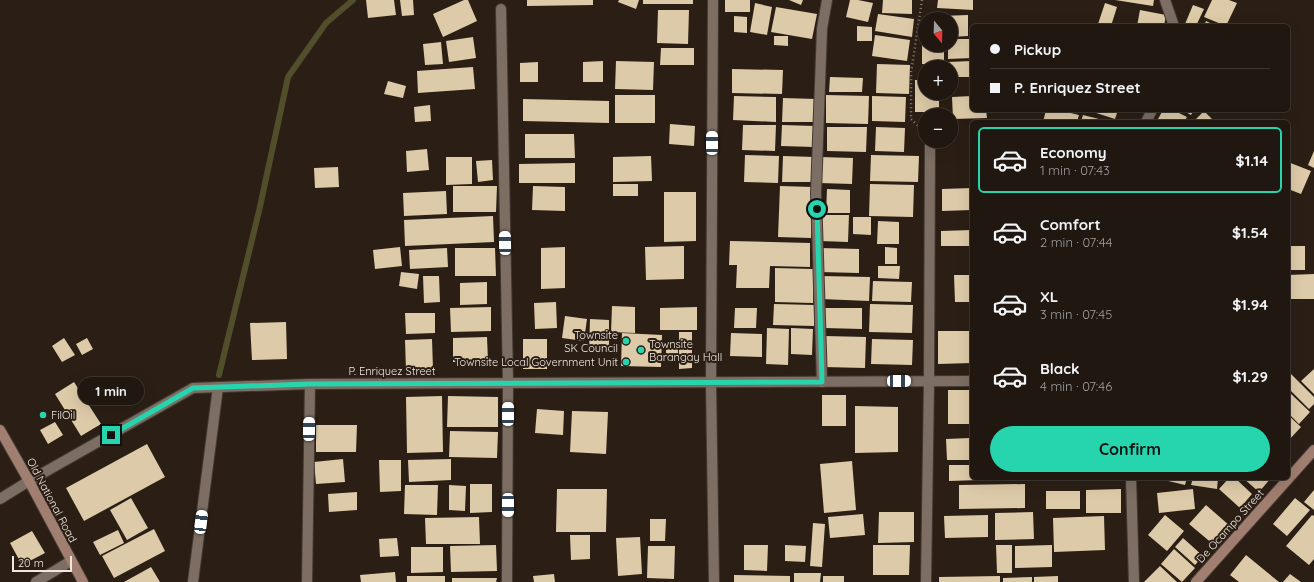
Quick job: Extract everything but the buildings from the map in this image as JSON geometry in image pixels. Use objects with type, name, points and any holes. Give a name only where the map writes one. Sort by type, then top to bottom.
[{"type":"main road","name":"Old National Road","points":[[0,430],[83,582]]},
{"type":"main road","name":"De Ocampo Street","points":[[1290,477],[1314,450]]},
{"type":"main road","name":"De Ocampo Street","points":[[1196,582],[1287,480]]},
{"type":"street","points":[[713,0],[711,382],[714,582]]},
{"type":"street","points":[[822,382],[816,193],[822,29],[827,0]]},
{"type":"street","points":[[1165,0],[1173,24]]},
{"type":"street","points":[[501,9],[508,383],[508,582]]},
{"type":"street","points":[[926,582],[930,148]]},
{"type":"street","name":"P. Enriquez Street","points":[[0,499],[193,388],[310,384],[970,381]]},
{"type":"street","points":[[307,582],[310,384]]},
{"type":"street","points":[[193,582],[218,387]]},
{"type":"street","points":[[1131,480],[1134,582]]},
{"type":"street","points":[[36,582],[71,561]]},
{"type":"path","points":[[918,126],[911,119],[912,73],[922,0]]},
{"type":"waterway","points":[[219,375],[259,211],[288,77],[326,23],[353,0]]},
{"type":"place","name":"Townsite SK Council","points":[[626,341]]},
{"type":"place","name":"Townsite Barangay Hall","points":[[641,350]]},
{"type":"place","name":"Townsite Local Government Unit","points":[[626,362]]},
{"type":"place","name":"FilOil","points":[[43,415]]},
{"type":"route","points":[[111,435],[193,388],[310,384],[822,382],[817,209]]}]
